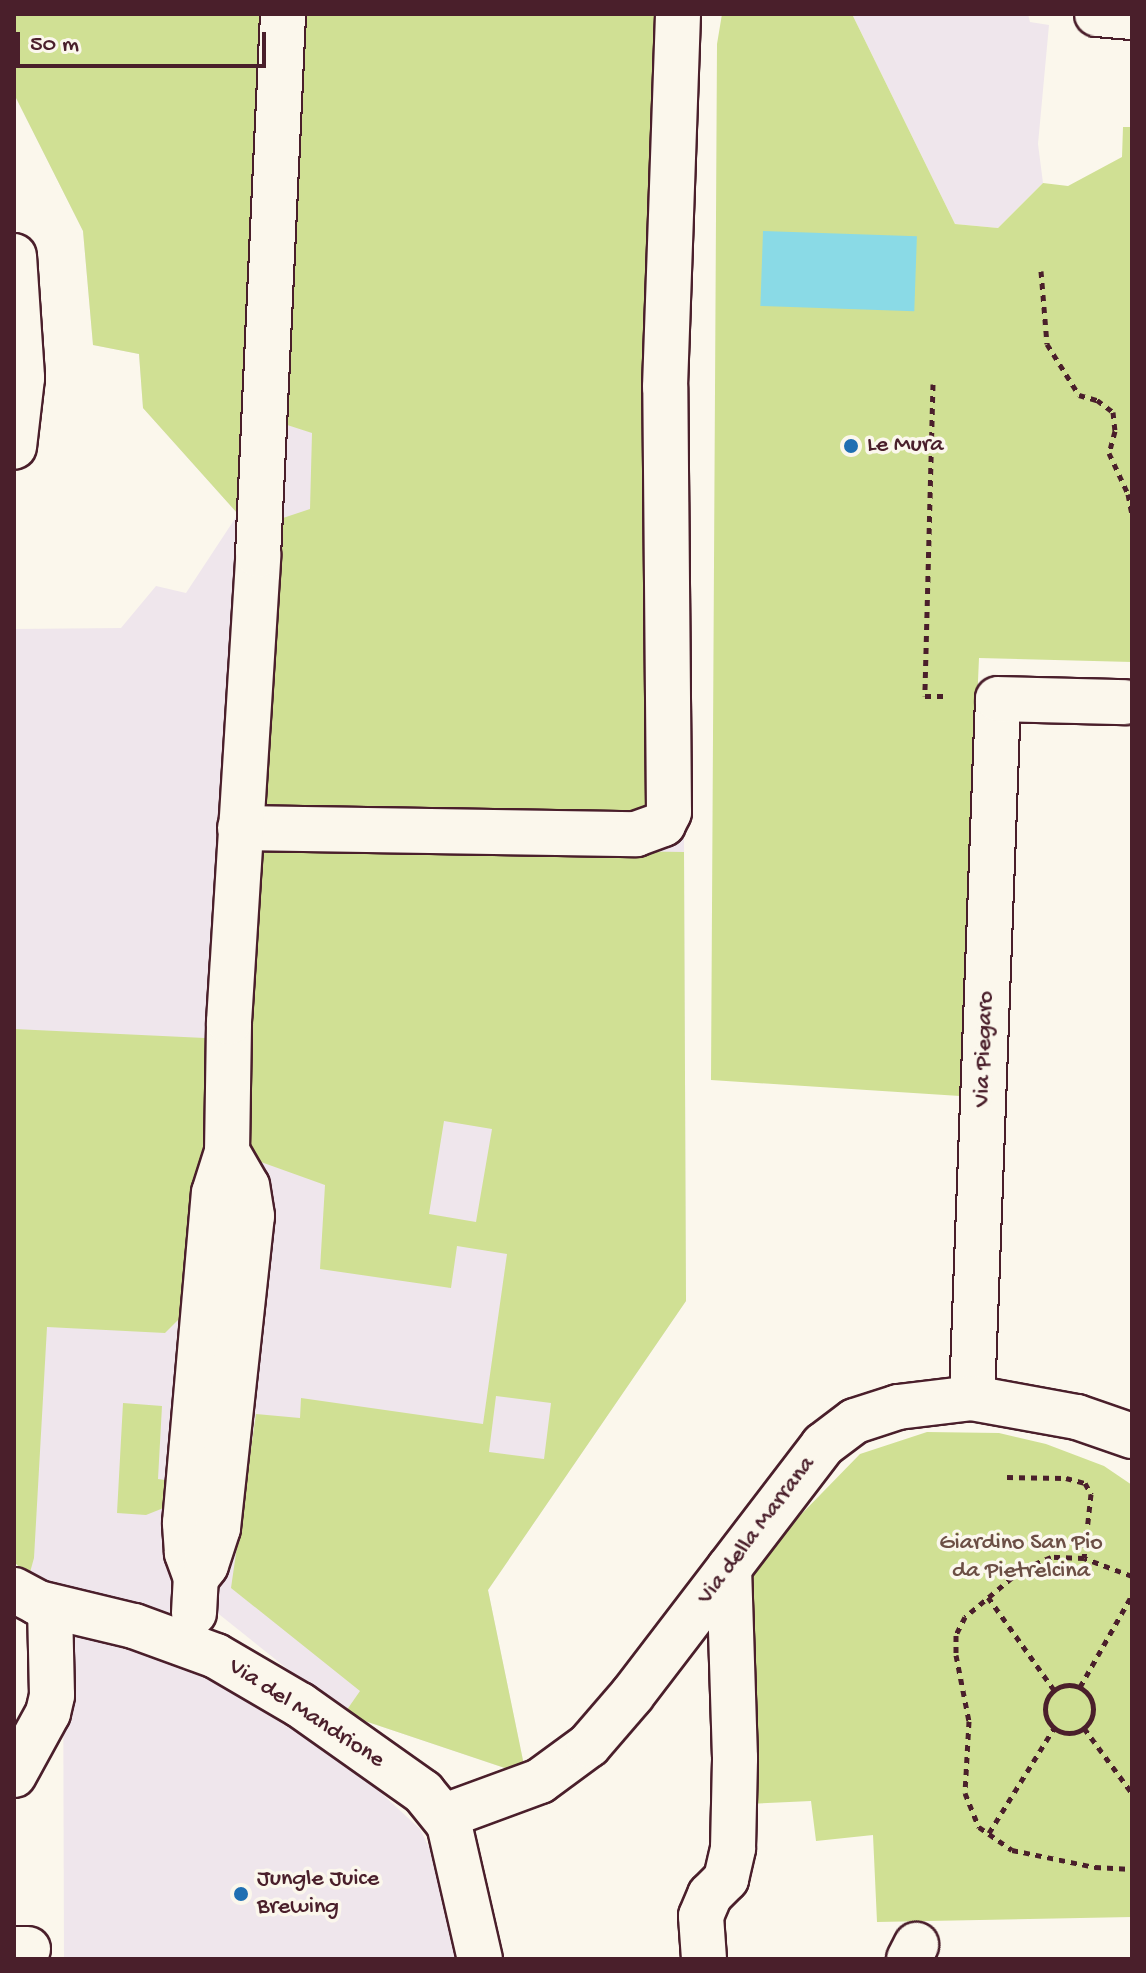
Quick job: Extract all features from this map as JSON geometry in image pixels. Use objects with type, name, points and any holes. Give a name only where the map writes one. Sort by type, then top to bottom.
[{"type":"street","points":[[195,1596],[185,1523],[214,1193],[227,1152],[228,1048],[265,418],[283,14]]},
{"type":"street","points":[[240,828],[636,834],[663,824],[669,812],[665,403],[678,14]]},
{"type":"street","points":[[1097,14],[1132,17]]},
{"type":"street","points":[[14,256],[22,378],[14,447]]},
{"type":"street","name":"Via Piegaro","points":[[972,1398],[998,699],[1125,702]]},
{"type":"street","name":"Via della Marrana","points":[[445,1816],[540,1781],[578,1755],[632,1695],[823,1445],[844,1428],[866,1416],[898,1407],[972,1398],[1077,1417],[1132,1436]]},
{"type":"street","points":[[704,1959],[701,1916],[710,1895],[726,1879],[733,1848],[735,1758],[729,1568]]},
{"type":"street","points":[[14,1775],[42,1730],[52,1695],[32,1599]]},
{"type":"street","name":"Via del Mandrione","points":[[32,1599],[164,1635],[238,1667],[408,1780],[434,1801],[445,1816],[453,1837],[480,1959]]},
{"type":"path","points":[[1041,271],[1047,344],[1079,395],[1097,400],[1113,412],[1115,431],[1109,453],[1128,494],[1132,515]]},
{"type":"path","points":[[933,384],[925,696],[943,696]]},
{"type":"path","points":[[1007,1477],[1066,1478],[1085,1483],[1091,1494],[1084,1558]]},
{"type":"path","points":[[1132,1576],[1084,1558],[1051,1557],[1021,1570],[988,1597],[965,1617],[956,1635],[956,1655],[969,1721],[965,1793],[979,1827],[1012,1850],[1095,1867],[1132,1869]]},
{"type":"path","points":[[1080,1687],[1132,1595]]},
{"type":"path","points":[[988,1597],[1054,1690]]},
{"type":"path","points":[[1066,1684],[1080,1687],[1093,1703],[1092,1717],[1084,1728],[1066,1732],[1055,1728],[1047,1718],[1045,1706],[1054,1690],[1066,1684]]},
{"type":"path","points":[[989,1833],[1055,1728]]},
{"type":"path","points":[[1084,1728],[1132,1793]]},
{"type":"shaded area","points":[[14,14],[673,389],[684,838],[686,1301],[488,1590],[526,1775],[344,1714],[215,1611],[170,1614],[143,1611],[29,1576],[14,1562],[14,629],[121,628],[156,586],[186,593],[238,514],[143,408],[139,354],[93,345],[83,231],[14,94]]},
{"type":"shaded area","points":[[852,14],[1028,14],[1030,22],[1049,25],[1038,144],[1043,183],[998,228],[955,224]]},
{"type":"shaded area","points":[[63,1631],[139,1653],[250,1694],[326,1742],[420,1829],[438,1866],[460,1959],[64,1959]]},
{"type":"green space","points":[[14,14],[664,14],[649,817],[255,815],[274,521],[310,509],[312,433],[281,423],[238,514],[143,408],[139,354],[93,345],[83,231],[14,94]]},
{"type":"green space","name":"Le Mura","points":[[722,14],[852,14],[955,224],[998,228],[1043,183],[1068,186],[1122,157],[1123,127],[1132,127],[1132,662],[979,658],[960,1096],[711,1080],[717,44]]},
{"type":"green space","points":[[257,846],[684,852],[686,1301],[488,1590],[526,1775],[344,1714],[360,1691],[231,1588],[256,1414],[300,1418],[301,1398],[483,1424],[507,1254],[457,1246],[451,1288],[320,1269],[325,1185],[247,1157]],"holes":[[[444,1121],[492,1129],[476,1222],[429,1214]],[[496,1396],[551,1403],[544,1459],[489,1452]]]},
{"type":"green space","points":[[14,1029],[205,1038],[207,1148],[187,1311],[165,1333],[47,1327],[34,1558],[29,1576],[14,1562]]},
{"type":"green space","points":[[123,1403],[162,1406],[158,1479],[178,1482],[176,1503],[146,1515],[117,1513]]},
{"type":"green space","name":"Giardino San Pio da Pietrelcina","points":[[927,1432],[999,1433],[1046,1444],[1104,1466],[1132,1485],[1132,1917],[877,1922],[873,1835],[816,1841],[811,1801],[746,1804],[742,1575],[860,1454]]},
{"type":"water","points":[[763,231],[917,236],[914,311],[760,306]]},
{"type":"place","name":"Le Mura","points":[[851,446]]},
{"type":"place","name":"Jungle Juice Brewing","points":[[241,1894]]}]
